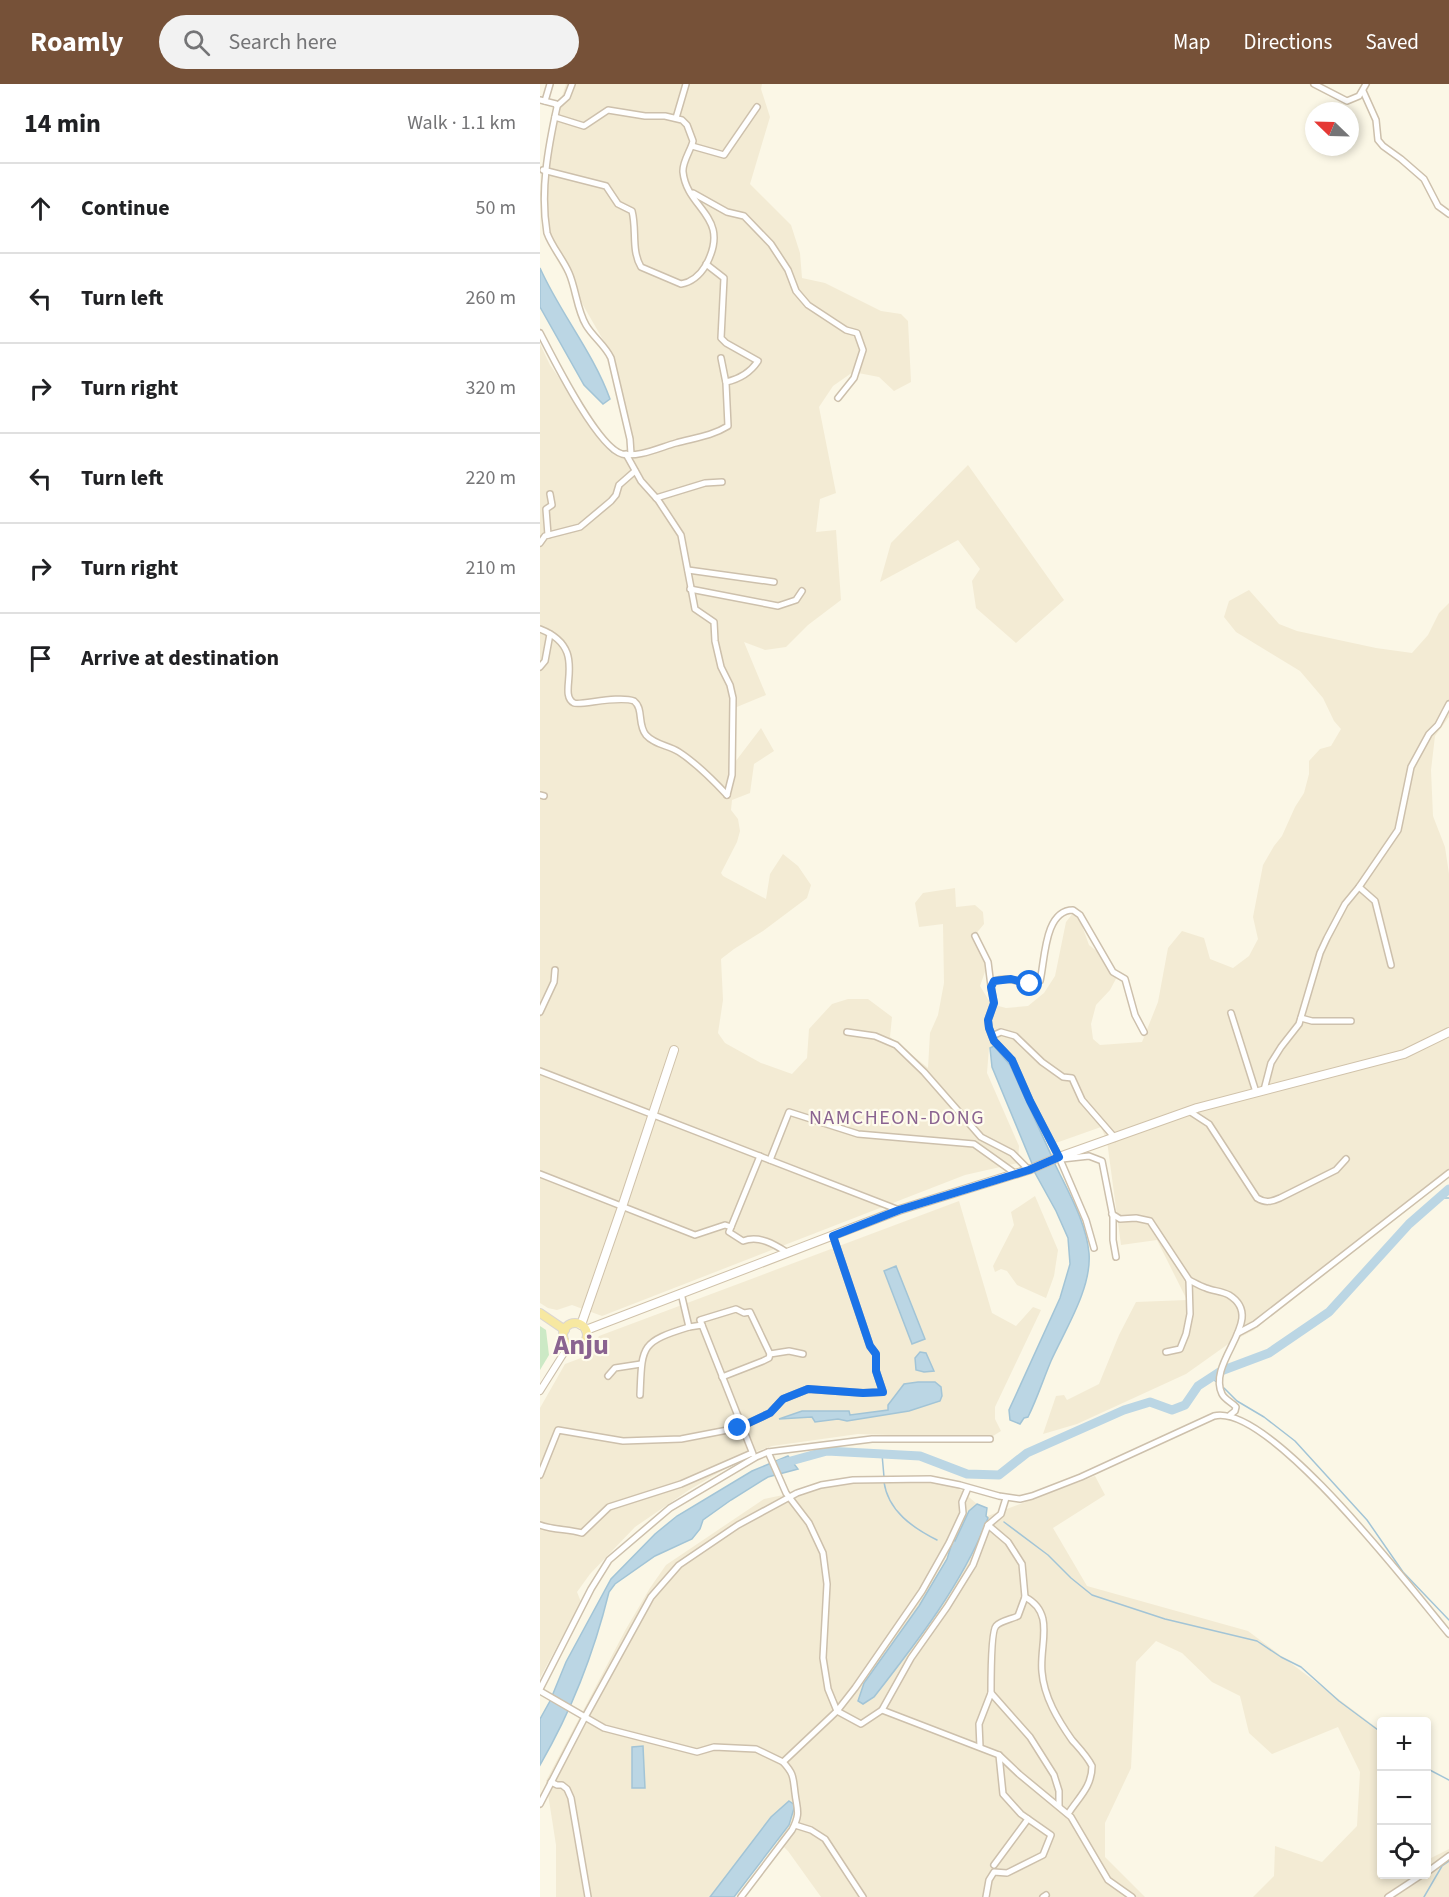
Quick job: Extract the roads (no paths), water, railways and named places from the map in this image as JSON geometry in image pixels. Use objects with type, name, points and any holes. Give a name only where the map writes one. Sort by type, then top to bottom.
[{"type":"main road","points":[[674,1050],[651,1114],[583,1327],[586,1338],[583,1344],[576,1347],[569,1345],[564,1340],[565,1330],[570,1324],[583,1327],[681,1293],[899,1210],[1016,1174],[1189,1112],[1404,1054],[1449,1032]]},
{"type":"main road","points":[[540,1313],[565,1330]]},
{"type":"street","points":[[550,84],[543,101],[557,106]]},
{"type":"street","points":[[540,629],[561,642],[569,656],[571,666],[568,688],[571,700],[575,704],[601,699],[634,701],[640,709],[640,722],[644,733],[654,742],[671,747],[689,759],[727,795],[732,775],[732,692],[715,640],[714,622],[695,609],[681,535],[657,498],[635,471],[628,454],[630,438],[611,358],[587,326],[567,270],[546,231],[542,206],[544,154],[557,106],[567,98],[572,84]]},
{"type":"street","points":[[676,118],[686,84]]},
{"type":"street","points":[[1314,84],[1347,101],[1359,96],[1366,84]]},
{"type":"street","points":[[1363,91],[1376,120],[1378,140],[1424,179],[1438,206],[1449,214]]},
{"type":"street","points":[[692,146],[724,154],[757,107]]},
{"type":"street","points":[[543,170],[606,186],[618,204],[632,212],[635,227],[634,243],[641,267],[681,284],[697,277],[706,264],[713,242],[713,228],[711,220],[691,193],[685,179],[683,167],[693,141],[687,125],[676,118],[666,116],[645,116],[608,110],[584,126],[555,117]]},
{"type":"street","points":[[691,193],[726,213],[744,216],[771,244],[788,270],[796,291],[808,305],[846,330],[857,333],[863,350],[854,378],[838,398]]},
{"type":"street","points":[[706,264],[724,278],[721,338],[758,361],[741,378],[726,382]]},
{"type":"street","points":[[540,333],[569,388],[598,432],[613,450],[628,454],[706,436],[728,426],[726,382],[721,358]]},
{"type":"street","points":[[540,543],[548,535],[580,527],[611,501],[619,485],[635,471]]},
{"type":"street","points":[[657,498],[705,483],[722,482]]},
{"type":"street","points":[[548,535],[546,510],[552,505],[550,494]]},
{"type":"street","points":[[688,570],[774,582]]},
{"type":"street","points":[[690,589],[778,606],[796,600],[802,591]]},
{"type":"street","points":[[540,667],[545,661],[550,634]]},
{"type":"street","points":[[1260,1091],[1271,1063],[1296,1029],[1301,1018],[1320,952],[1345,904],[1398,830],[1411,767],[1449,704]]},
{"type":"street","points":[[1359,887],[1375,901],[1391,965]]},
{"type":"street","points":[[991,987],[994,981],[999,979],[1034,984],[1040,981],[1049,933],[1063,911],[1073,910],[1080,915],[1113,972],[1125,979],[1135,1015],[1144,1032]]},
{"type":"street","points":[[975,936],[988,962],[994,1003],[988,1024],[992,1036],[1012,1060],[1059,1158],[1086,1220],[1094,1248]]},
{"type":"street","points":[[540,1012],[554,982],[555,970]]},
{"type":"street","points":[[1231,1013],[1260,1091]]},
{"type":"street","points":[[1301,1018],[1312,1021],[1351,1021]]},
{"type":"street","points":[[847,1032],[875,1036],[896,1045],[924,1072],[981,1137],[1012,1153],[1030,1169]]},
{"type":"street","points":[[992,1036],[1001,1032],[1015,1036],[1042,1062],[1064,1077],[1072,1078],[1082,1100],[1115,1138]]},
{"type":"street","points":[[540,1071],[899,1210]]},
{"type":"street","points":[[770,1160],[789,1112],[858,1134],[974,1144],[1016,1174]]},
{"type":"street","points":[[1189,1112],[1209,1124],[1257,1198],[1262,1201],[1271,1202],[1335,1170],[1346,1158]]},
{"type":"street","points":[[974,1144],[981,1137]]},
{"type":"street","points":[[1059,1158],[1089,1155],[1102,1161],[1112,1214],[1116,1257]]},
{"type":"street","points":[[760,1156],[729,1232],[743,1240],[751,1237],[772,1243],[789,1253]]},
{"type":"street","points":[[1239,1333],[1255,1324],[1449,1173]]},
{"type":"street","points":[[540,1174],[695,1235],[725,1225],[730,1227]]},
{"type":"street","points":[[1112,1214],[1120,1220],[1136,1218],[1150,1221],[1189,1280],[1191,1298],[1186,1334],[1180,1349],[1166,1352]]},
{"type":"street","points":[[540,1475],[558,1430],[623,1441],[681,1439],[741,1427],[770,1413],[783,1399],[808,1389],[883,1392],[876,1371],[876,1354],[870,1346],[833,1236]]},
{"type":"street","points":[[1189,1280],[1232,1298],[1238,1305],[1243,1319],[1239,1333],[1221,1366],[1221,1391],[1224,1397],[1236,1407],[1230,1415]]},
{"type":"street","points":[[681,1293],[689,1327]]},
{"type":"street","points":[[754,1455],[700,1320],[736,1309],[744,1313],[750,1312],[770,1354]]},
{"type":"street","points":[[640,1395],[641,1364],[652,1341],[689,1327],[702,1325]]},
{"type":"street","points":[[540,1391],[569,1345]]},
{"type":"street","points":[[770,1354],[789,1351],[803,1354]]},
{"type":"street","points":[[722,1377],[763,1361],[769,1358],[770,1354]]},
{"type":"street","points":[[608,1376],[615,1368],[641,1364]]},
{"type":"street","points":[[540,1804],[583,1715],[651,1598],[680,1565],[738,1525],[788,1495],[810,1488],[853,1480],[930,1479],[1006,1498],[1025,1498],[1049,1490],[1214,1416],[1230,1415],[1251,1425],[1304,1467],[1449,1634]]},
{"type":"street","points":[[540,1525],[555,1530],[566,1529],[582,1533],[609,1507],[681,1484],[754,1455],[873,1439],[990,1439]]},
{"type":"street","points":[[768,1453],[788,1495],[821,1545],[827,1584],[823,1658],[828,1689],[837,1711],[861,1724],[882,1710],[911,1658],[947,1608],[973,1565],[988,1525],[1001,1514],[1006,1498]]},
{"type":"street","points":[[741,1897],[795,1826],[799,1806],[795,1795],[794,1777],[783,1762],[756,1749],[714,1748],[697,1752],[604,1728],[540,1691],[591,1589],[609,1560],[670,1508],[754,1455]]},
{"type":"street","points":[[783,1762],[837,1711],[922,1591],[963,1513],[962,1502],[968,1488]]},
{"type":"street","points":[[980,1747],[979,1724],[991,1693],[991,1653],[994,1629],[1018,1616],[1025,1597],[1022,1564],[1008,1542],[988,1525]]},
{"type":"street","points":[[1025,1597],[1034,1603],[1044,1617],[1042,1672],[1057,1719],[1092,1766],[1087,1788],[1068,1814]]},
{"type":"street","points":[[991,1693],[1030,1737],[1054,1775],[1059,1791],[1059,1806]]},
{"type":"street","points":[[882,1710],[999,1755],[1068,1814],[1108,1880],[1132,1897]]},
{"type":"street","points":[[994,1872],[1007,1873],[1043,1855],[1051,1835],[1028,1819],[1003,1794],[999,1755]]},
{"type":"street","points":[[551,1782],[562,1785],[571,1798],[588,1897]]},
{"type":"street","points":[[993,1865],[1028,1819]]},
{"type":"street","points":[[795,1826],[811,1830],[825,1839],[863,1897]]},
{"type":"street","points":[[986,1897],[989,1880],[994,1872],[993,1855]]},
{"type":"street","points":[[1431,1870],[1449,1856]]},
{"type":"street","points":[[1388,1897],[1417,1879]]},
{"type":"water","points":[[540,268],[603,382],[610,399],[603,404],[584,385],[540,307]]},
{"type":"water","points":[[994,1046],[1010,1065],[1052,1157],[1033,1166],[992,1067],[990,1048]]},
{"type":"water","points":[[1054,1162],[1084,1229],[1089,1266],[1076,1308],[1028,1417],[1024,1418],[1020,1424],[1010,1420],[1009,1410],[1060,1298],[1070,1264],[1068,1238],[1034,1171]]},
{"type":"water","points":[[896,1266],[925,1339],[912,1344],[884,1271]]},
{"type":"water","points":[[920,1352],[926,1353],[934,1371],[916,1370],[915,1358]]},
{"type":"water","points":[[935,1382],[941,1387],[940,1401],[909,1411],[847,1421],[838,1419],[815,1422],[812,1417],[779,1419],[802,1411],[849,1411],[850,1415],[888,1410],[888,1405],[904,1384]]},
{"type":"water","points":[[788,1456],[798,1469],[768,1477],[731,1500],[703,1520],[700,1529],[692,1539],[655,1556],[615,1584],[609,1592],[581,1681],[540,1765],[540,1719],[566,1662],[611,1579],[655,1534],[677,1516],[752,1471]]},
{"type":"water","points":[[977,1504],[987,1508],[988,1518],[966,1566],[938,1611],[906,1655],[874,1697],[863,1704],[858,1701],[864,1683],[919,1606],[947,1559],[953,1540],[955,1541],[969,1511]]},
{"type":"water","points":[[643,1746],[645,1788],[632,1788],[632,1747]]},
{"type":"water","points":[[789,1801],[795,1805],[789,1825],[734,1897],[710,1897],[771,1817]]},
{"type":"waterway","points":[[607,447],[623,457]]},
{"type":"waterway","points":[[780,1464],[827,1451],[920,1456],[967,1474],[999,1475],[1027,1453],[1124,1410],[1150,1402],[1172,1410],[1185,1405],[1198,1386],[1221,1371],[1269,1353],[1329,1312],[1409,1224],[1449,1189]]},
{"type":"waterway","points":[[1439,1198],[1449,1198]]},
{"type":"waterway","points":[[1211,1378],[1218,1383]]},
{"type":"waterway","points":[[1224,1388],[1237,1401],[1264,1417],[1295,1441],[1367,1520],[1403,1572],[1449,1620]]},
{"type":"waterway","points":[[882,1454],[884,1477]]},
{"type":"waterway","points":[[884,1482],[886,1492],[896,1510],[919,1530],[937,1540]]},
{"type":"waterway","points":[[1004,1522],[1048,1555],[1092,1595],[1165,1619],[1257,1641],[1301,1667],[1339,1701],[1377,1729]]},
{"type":"waterway","points":[[1431,1771],[1449,1780]]},
{"type":"waterway","points":[[1424,1897],[1442,1866],[1449,1861]]},
{"type":"district","name":"NAMCHEON-DONG","points":[[897,1117]]},
{"type":"district","name":"Anju","points":[[581,1344]]}]
